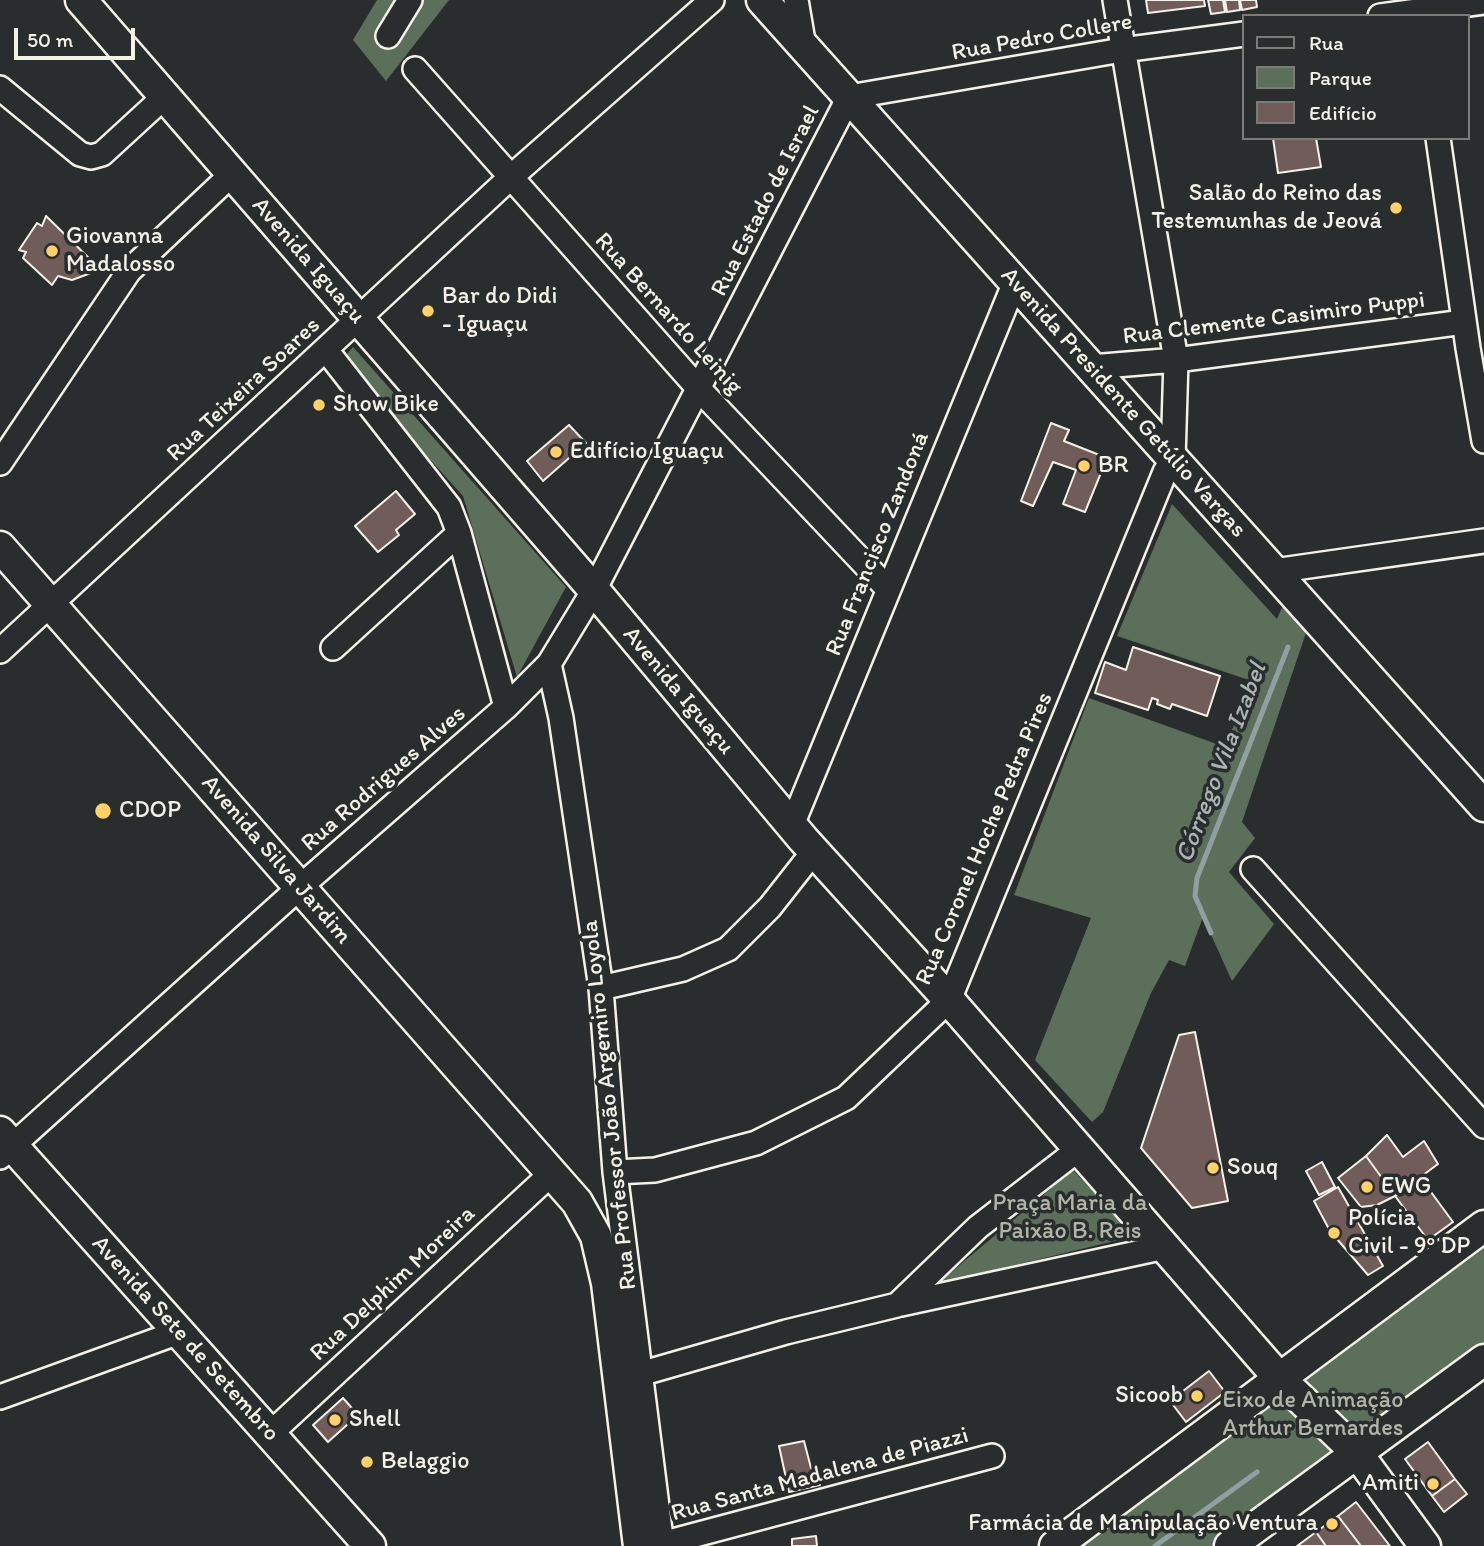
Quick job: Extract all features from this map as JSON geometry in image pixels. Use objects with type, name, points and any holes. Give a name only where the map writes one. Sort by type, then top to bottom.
[{"type":"main road","name":"Avenida Iguaçu","points":[[81,0],[594,590],[814,851],[950,1000],[1279,1378],[1357,1453],[1425,1546]]},
{"type":"main road","name":"Avenida Presidente Getúlio Vargas","points":[[762,0],[1484,806]]},
{"type":"main road","name":"Avenida Silva Jardim","points":[[0,547],[552,1173]]},
{"type":"main road","name":"Avenida Sete de Setembro","points":[[4,1145],[179,1332],[370,1546]]},
{"type":"main road","name":"Rua Professor João Argemiro Loyola","points":[[552,1173],[577,1202],[596,1236],[607,1283],[654,1545]]},
{"type":"main road","points":[[1055,1546],[1484,1226]]},
{"type":"main road","points":[[607,1283],[635,1338]]},
{"type":"main road","points":[[1230,1546],[1484,1360]]},
{"type":"street","points":[[388,36],[410,0]]},
{"type":"street","name":"Rua Teixeira Soares","points":[[0,651],[511,177],[712,0]]},
{"type":"street","points":[[796,0],[804,47]]},
{"type":"street","points":[[1115,0],[1176,360],[1174,459]]},
{"type":"street","points":[[1391,14],[1484,2]]},
{"type":"street","name":"Rua Pedro Collere","points":[[849,97],[1122,50],[1242,34]]},
{"type":"street","name":"Rua Bernardo Leinig","points":[[415,69],[699,389],[888,589]]},
{"type":"street","points":[[0,88],[80,153],[91,157],[102,154],[164,97]]},
{"type":"street","name":"Rua Estado de Israel","points":[[594,590],[849,97]]},
{"type":"street","points":[[1438,140],[1484,441]]},
{"type":"street","points":[[0,463],[129,271],[232,174]]},
{"type":"street","name":"Rua Francisco Zandoná","points":[[792,825],[1015,282]]},
{"type":"street","name":"Rua Clemente Casimiro Puppi","points":[[1091,367],[1176,360],[1464,322]]},
{"type":"street","points":[[326,350],[449,507],[459,533],[506,707]]},
{"type":"street","name":"Rua Coronel Hoche Pedra Pires","points":[[615,1172],[655,1170],[756,1143],[846,1098],[950,1000],[1160,484],[1174,459]]},
{"type":"street","points":[[333,648],[459,533]]},
{"type":"street","points":[[1274,571],[1484,541]]},
{"type":"street","name":"Rua Rodrigues Alves","points":[[4,1145],[506,707],[549,664],[594,590]]},
{"type":"street","name":"Rua Professor João Argemiro Loyola","points":[[549,664],[561,718],[601,988],[615,1172],[639,1374],[654,1545]]},
{"type":"street","points":[[601,988],[683,969],[728,949],[771,907],[814,851]]},
{"type":"street","points":[[1253,869],[1484,1126]]},
{"type":"street","points":[[897,1305],[978,1227],[1079,1149]]},
{"type":"street","name":"Rua Delphim Moreira","points":[[270,1434],[552,1173]]},
{"type":"street","points":[[639,1374],[786,1332],[897,1305],[1164,1247]]},
{"type":"street","points":[[0,1397],[179,1332]]},
{"type":"street","name":"Rua Santa Madalena de Piazzi","points":[[654,1545],[992,1456]]},
{"type":"green space","points":[[377,0],[449,0],[386,81],[353,40]]},
{"type":"green space","points":[[353,347],[566,587],[517,677],[463,496],[341,361]]},
{"type":"green space","points":[[1172,504],[1277,619],[1287,596],[1310,621],[1242,822],[1255,838],[1229,872],[1274,924],[1232,981],[1203,917],[1185,966],[1169,960],[1151,993],[1103,1112],[1092,1122],[1035,1060],[1091,918],[1014,895],[1089,698],[1225,747],[1252,681],[1117,636]]},
{"type":"green space","name":"Praça Maria da Paixão B. Reis","points":[[1073,1170],[1135,1236],[937,1284]]},
{"type":"green space","name":"Eixo de Animação Arthur Bernardes","points":[[1484,1232],[1484,1351],[1213,1546],[1061,1546]]},
{"type":"building","points":[[1146,0],[1204,0],[1205,6],[1148,13]]},
{"type":"building","points":[[1208,0],[1223,0],[1225,12],[1211,14]]},
{"type":"building","points":[[1225,0],[1239,0],[1240,10],[1227,12]]},
{"type":"building","points":[[1240,0],[1256,0],[1257,7],[1242,10]]},
{"type":"building","points":[[1273,140],[1316,140],[1321,167],[1278,173]]},
{"type":"building","name":"Giovanna Madalosso","points":[[46,216],[96,265],[91,273],[72,280],[58,276],[52,285],[23,258],[26,252],[19,250],[37,223],[42,226]]},
{"type":"building","name":"BR","points":[[1051,423],[1069,430],[1064,441],[1107,458],[1085,512],[1063,504],[1076,470],[1053,462],[1033,506],[1021,501]]},
{"type":"building","name":"Edifício Iguaçu","points":[[569,425],[586,443],[543,481],[527,461]]},
{"type":"building","points":[[396,491],[415,514],[396,530],[399,535],[378,552],[355,526]]},
{"type":"building","points":[[1133,647],[1220,676],[1207,716],[1172,704],[1170,709],[1157,704],[1158,700],[1152,698],[1148,710],[1095,693],[1105,662],[1126,670]]},
{"type":"building","points":[[1195,1032],[1228,1201],[1192,1208],[1141,1148],[1179,1035]]},
{"type":"building","points":[[1387,1135],[1403,1157],[1424,1141],[1438,1164],[1395,1196],[1366,1156]]},
{"type":"building","name":"EWG","points":[[1366,1156],[1395,1196],[1377,1205],[1361,1207],[1338,1178]]},
{"type":"building","points":[[1322,1162],[1335,1187],[1319,1195],[1306,1171]]},
{"type":"building","points":[[1420,1177],[1453,1222],[1428,1240],[1395,1196]]},
{"type":"building","points":[[1338,1187],[1383,1266],[1368,1275],[1330,1231],[1314,1201]]},
{"type":"building","name":"Sicoob","points":[[1209,1371],[1225,1392],[1186,1422],[1170,1401]]},
{"type":"building","name":"Shell","points":[[343,1398],[358,1415],[328,1442],[313,1425]]},
{"type":"building","points":[[804,1441],[811,1468],[816,1467],[820,1485],[789,1492],[779,1446]]},
{"type":"building","points":[[1428,1442],[1455,1479],[1432,1496],[1405,1459]]},
{"type":"building","points":[[1455,1479],[1467,1494],[1444,1512],[1432,1496]]},
{"type":"building","points":[[1356,1502],[1390,1546],[1361,1546],[1338,1516]]},
{"type":"building","points":[[1338,1516],[1361,1546],[1326,1546],[1316,1532]]},
{"type":"building","points":[[1316,1532],[1326,1546],[1297,1546]]},
{"type":"building","points":[[816,1536],[817,1546],[792,1546],[792,1539]]},
{"type":"waterway","name":"Córrego Vila Izabel","points":[[1211,933],[1195,896],[1197,878],[1288,647]]},
{"type":"waterway","name":"Córrego Vila Izabel","points":[[1155,1546],[1257,1472]]},
{"type":"place","name":"Salão do Reino das Testemunhas de Jeová","points":[[1396,208]]},
{"type":"place","name":"Giovanna Madalosso","points":[[52,251]]},
{"type":"place","name":"Bar do Didi - Iguaçu","points":[[428,311]]},
{"type":"place","name":"Show Bike","points":[[319,405]]},
{"type":"place","name":"Edifício Iguaçu","points":[[556,452]]},
{"type":"place","name":"BR","points":[[1084,466]]},
{"type":"place","name":"CDOP","points":[[103,811]]},
{"type":"place","name":"Souq","points":[[1213,1168]]},
{"type":"place","name":"EWG","points":[[1367,1187]]},
{"type":"place","name":"Polícia Civil - 9º DP","points":[[1334,1233]]},
{"type":"place","name":"Sicoob","points":[[1197,1396]]},
{"type":"place","name":"Shell","points":[[335,1420]]},
{"type":"place","name":"Belaggio","points":[[367,1462]]},
{"type":"place","name":"Amiti","points":[[1433,1484]]},
{"type":"place","name":"Farmácia de Manipulação Ventura","points":[[1332,1524]]}]
